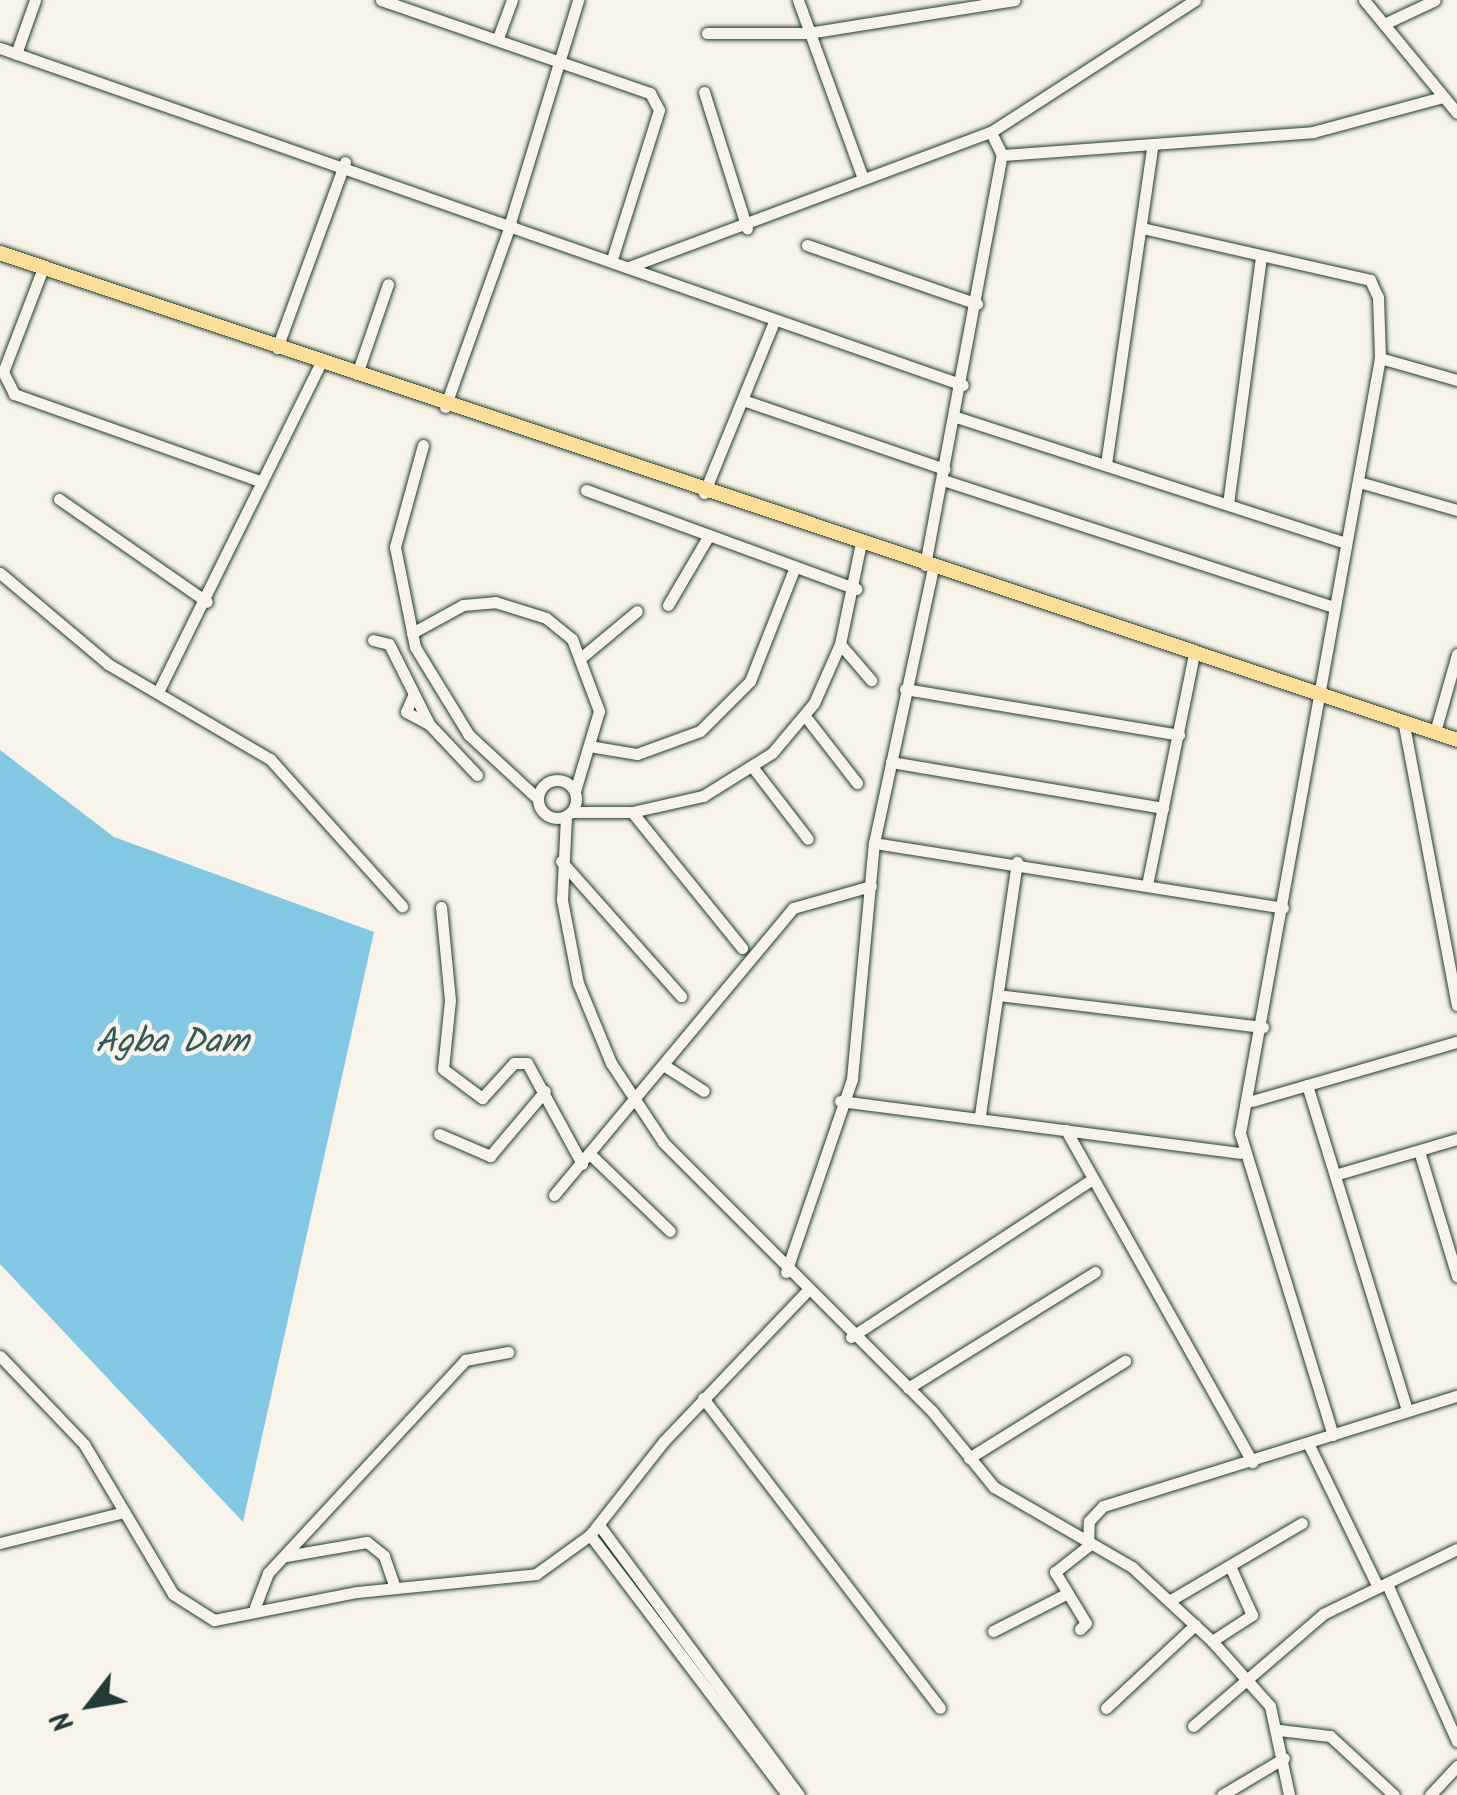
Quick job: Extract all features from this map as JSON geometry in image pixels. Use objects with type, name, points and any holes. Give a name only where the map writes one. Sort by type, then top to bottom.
[{"type":"main road","points":[[0,253],[357,374],[445,408],[1457,740]]},
{"type":"street","points":[[16,54],[34,0]]},
{"type":"street","points":[[382,0],[628,80],[659,110],[612,256]]},
{"type":"street","points":[[498,38],[512,0]]},
{"type":"street","points":[[445,408],[510,223],[578,0]]},
{"type":"street","points":[[798,0],[863,180]]},
{"type":"street","points":[[707,33],[808,33],[928,6],[1014,0]]},
{"type":"street","points":[[629,266],[748,228],[991,132],[1196,0]]},
{"type":"street","points":[[1364,0],[1457,113]]},
{"type":"street","points":[[1384,24],[1435,0]]},
{"type":"street","points":[[0,48],[345,162],[612,256],[774,324],[962,385]]},
{"type":"street","points":[[704,92],[748,228]]},
{"type":"street","points":[[1002,155],[1313,132],[1443,97]]},
{"type":"street","points":[[786,1272],[840,1101],[852,1078],[874,844],[929,566],[1002,155],[991,132]]},
{"type":"street","points":[[1106,464],[1152,146]]},
{"type":"street","points":[[278,348],[345,162]]},
{"type":"street","points":[[1142,228],[1370,280],[1380,358],[1359,482],[1342,541],[1252,1101],[1240,1153],[1333,1435]]},
{"type":"street","points":[[807,245],[977,304]]},
{"type":"street","points":[[1228,504],[1261,258]]},
{"type":"street","points":[[43,268],[4,357],[4,381],[14,394],[262,482]]},
{"type":"street","points":[[357,374],[388,284]]},
{"type":"street","points":[[704,493],[774,324]]},
{"type":"street","points":[[1380,358],[1457,380]]},
{"type":"street","points":[[160,690],[321,362]]},
{"type":"street","points":[[743,400],[944,474],[1333,607]]},
{"type":"street","points":[[956,418],[1342,541]]},
{"type":"street","points":[[423,445],[395,547],[412,633],[439,694],[538,799],[560,836]]},
{"type":"street","points":[[1359,482],[1457,510]]},
{"type":"street","points":[[586,490],[856,589]]},
{"type":"street","points":[[59,499],[206,602]]},
{"type":"street","points":[[668,605],[709,535]]},
{"type":"street","points":[[551,817],[596,810],[632,812],[703,796],[754,768],[805,716],[840,644],[856,589],[861,543]]},
{"type":"street","points":[[595,747],[638,754],[700,731],[756,671],[796,567]]},
{"type":"street","points":[[0,574],[108,664],[160,690],[270,760],[402,906]]},
{"type":"street","points":[[412,633],[462,605],[495,602],[546,618],[583,656],[596,690],[595,747],[560,836],[560,861],[578,982],[635,1102],[786,1272],[908,1388],[996,1489],[1088,1546],[1132,1566],[1212,1641],[1245,1676],[1279,1730],[1289,1795]]},
{"type":"street","points":[[583,656],[637,612]]},
{"type":"street","points":[[373,640],[388,644],[430,724],[477,775]]},
{"type":"street","points":[[840,644],[871,680]]},
{"type":"street","points":[[1146,885],[1194,654]]},
{"type":"street","points":[[1435,732],[1457,654]]},
{"type":"street","points":[[905,688],[1179,735]]},
{"type":"street","points":[[420,708],[439,694]]},
{"type":"street","points":[[413,696],[406,712],[430,724]]},
{"type":"street","points":[[805,716],[857,783]]},
{"type":"street","points":[[1402,720],[1451,936],[1457,1005]]},
{"type":"street","points":[[891,762],[1162,808]]},
{"type":"street","points":[[538,799],[552,782],[585,765]]},
{"type":"street","points":[[754,768],[808,839]]},
{"type":"street","points":[[520,780],[552,782],[575,793],[596,810]]},
{"type":"street","points":[[632,812],[742,948]]},
{"type":"street","points":[[874,844],[1017,862],[1283,908]]},
{"type":"street","points":[[560,861],[681,996]]},
{"type":"street","points":[[980,1115],[1017,862]]},
{"type":"street","points":[[554,1195],[793,908],[870,886]]},
{"type":"street","points":[[441,907],[448,1078],[482,1098],[521,1061],[545,1090],[587,1160],[670,1232]]},
{"type":"street","points":[[998,995],[1264,1028]]},
{"type":"street","points":[[1252,1101],[1457,1042]]},
{"type":"street","points":[[664,1066],[704,1092]]},
{"type":"street","points":[[1308,1085],[1407,1411]]},
{"type":"street","points":[[439,1134],[490,1156],[545,1090]]},
{"type":"street","points":[[840,1101],[980,1115],[1240,1153]]},
{"type":"street","points":[[1066,1130],[1252,1462]]},
{"type":"street","points":[[1338,1174],[1457,1139]]},
{"type":"street","points":[[1419,1150],[1453,1240],[1457,1276]]},
{"type":"street","points":[[851,1337],[1091,1180]]},
{"type":"street","points":[[908,1388],[1095,1272]]},
{"type":"street","points":[[0,1356],[84,1444],[150,1563],[200,1615],[395,1588],[536,1574],[595,1530],[703,1398],[806,1292]]},
{"type":"street","points":[[255,1607],[258,1586],[466,1360],[508,1352]]},
{"type":"street","points":[[969,1458],[1125,1361]]},
{"type":"street","points":[[1088,1546],[1089,1521],[1103,1506],[1457,1396]]},
{"type":"street","points":[[703,1398],[940,1708]]},
{"type":"street","points":[[1308,1443],[1457,1741]]},
{"type":"street","points":[[0,1543],[124,1512]]},
{"type":"street","points":[[1169,1601],[1302,1523]]},
{"type":"street","points":[[595,1530],[787,1795]]},
{"type":"street","points":[[595,1530],[799,1795]]},
{"type":"street","points":[[286,1556],[367,1542],[384,1556],[395,1588]]},
{"type":"street","points":[[1080,1628],[1086,1623],[1066,1594],[1058,1565],[1088,1546]]},
{"type":"street","points":[[1192,1726],[1245,1676],[1324,1614],[1457,1549]]},
{"type":"street","points":[[1212,1641],[1252,1615],[1230,1566]]},
{"type":"street","points":[[993,1631],[1066,1594]]},
{"type":"street","points":[[1106,1708],[1195,1626]]},
{"type":"street","points":[[1279,1730],[1330,1736],[1394,1795]]},
{"type":"street","points":[[1222,1795],[1284,1758]]},
{"type":"street","points":[[1430,1795],[1457,1766]]},
{"type":"water","name":"Agba Dam","points":[[0,750],[114,837],[374,932],[243,1522],[0,1264]]}]
